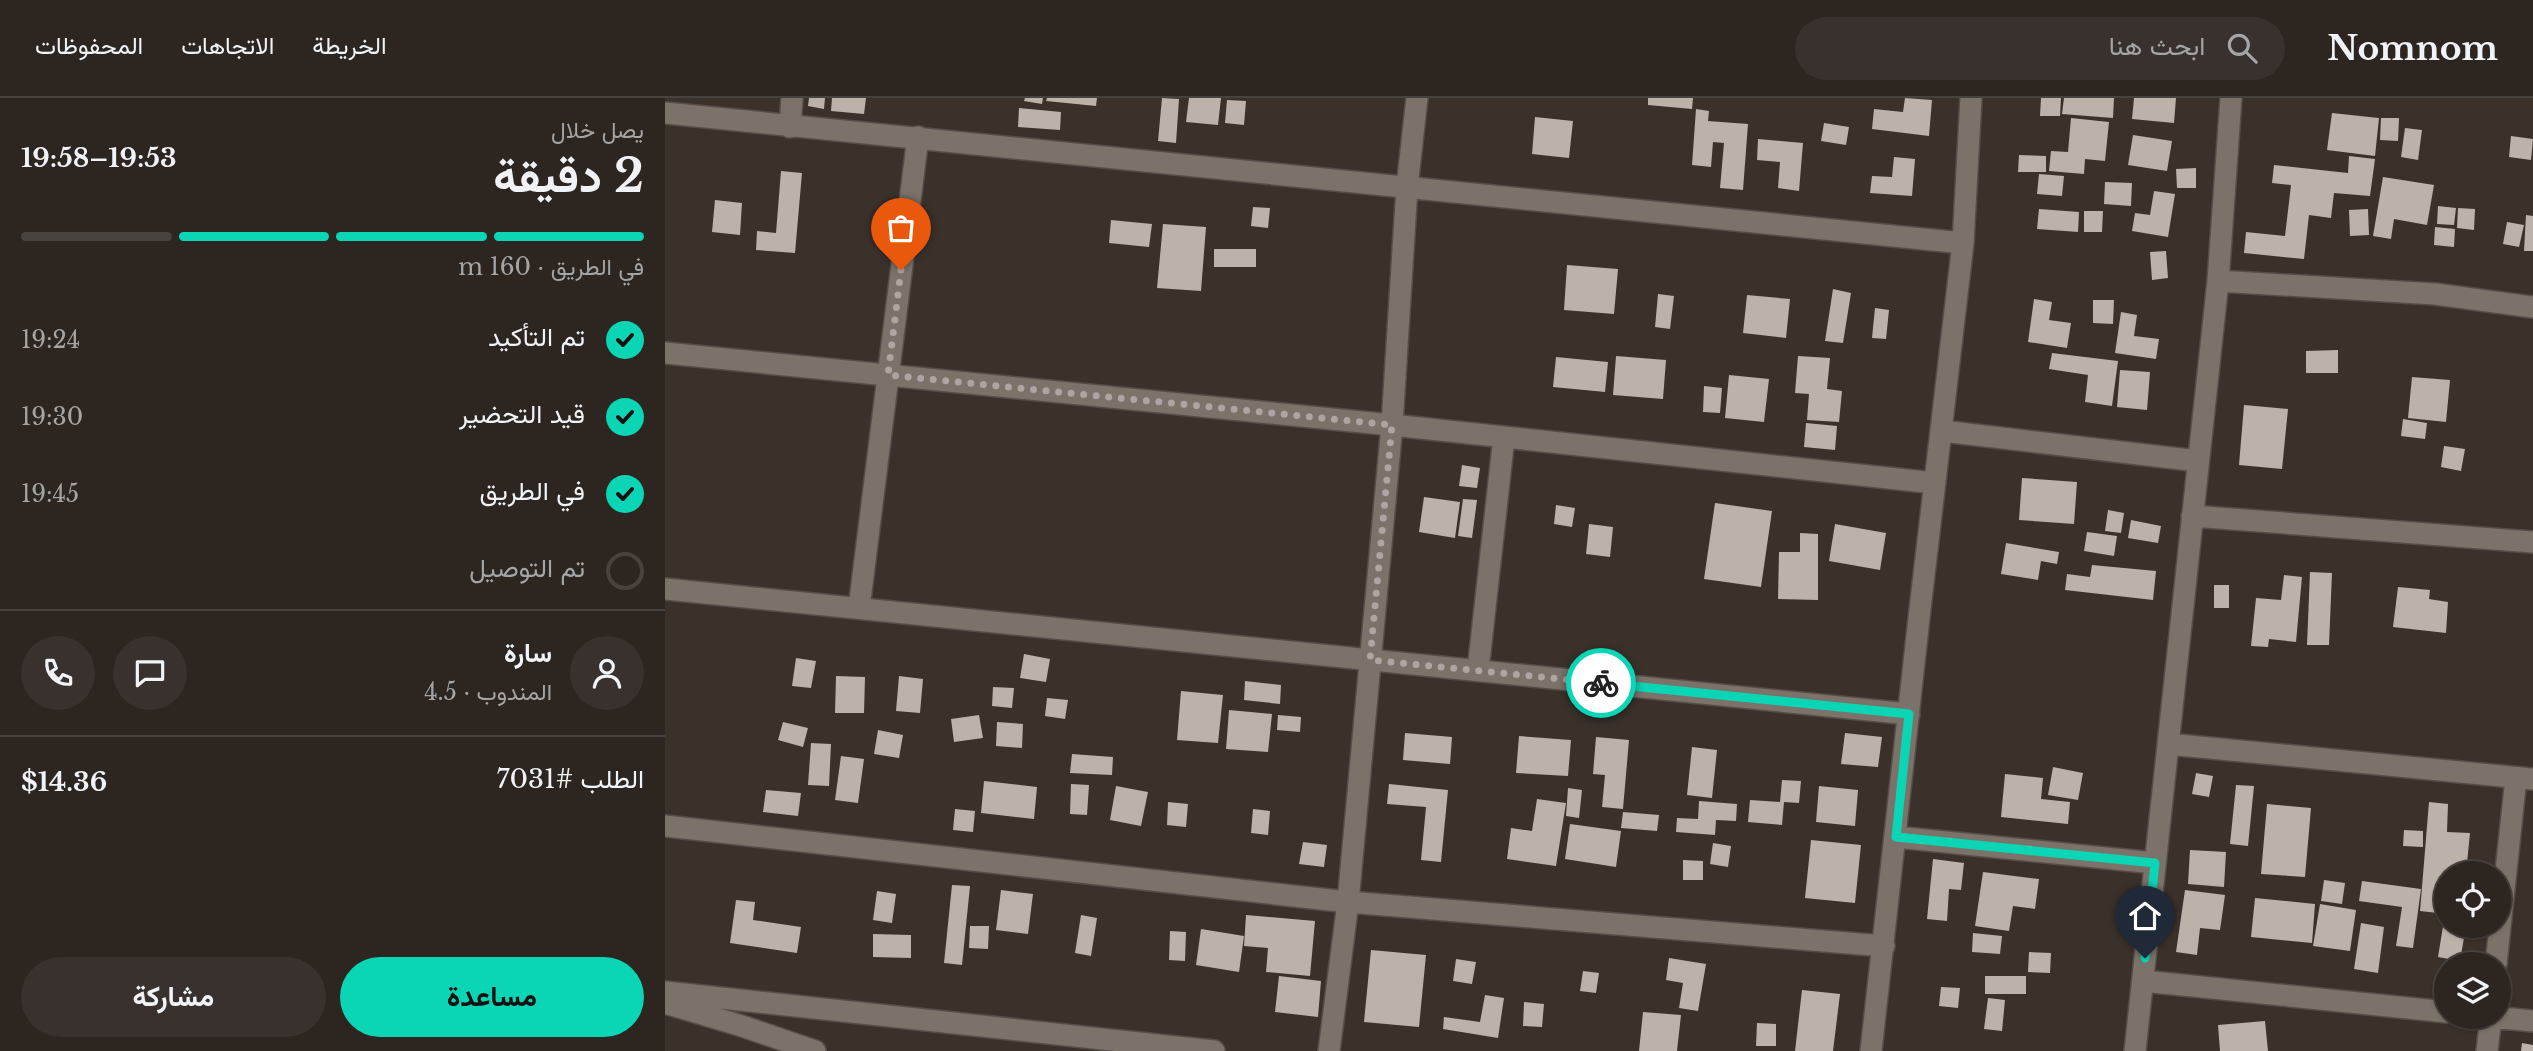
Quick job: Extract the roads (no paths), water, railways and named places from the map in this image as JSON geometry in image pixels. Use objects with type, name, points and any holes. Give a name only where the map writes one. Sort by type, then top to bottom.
[{"type":"street","points":[[790,127],[793,98]]},
{"type":"street","points":[[1329,1051],[1349,902],[1392,425],[1407,187],[1417,98]]},
{"type":"street","points":[[1871,1051],[1963,243],[1971,98]]},
{"type":"street","points":[[2135,1051],[2218,281],[2231,98]]},
{"type":"street","points":[[665,113],[1963,243]]},
{"type":"street","points":[[859,608],[918,137]]},
{"type":"street","points":[[2218,281],[2435,294],[2533,307]]},
{"type":"street","points":[[665,353],[1392,425],[1935,483]]},
{"type":"street","points":[[1942,431],[2199,461]]},
{"type":"street","points":[[1478,670],[1504,437]]},
{"type":"street","points":[[2192,516],[2533,542]]},
{"type":"street","points":[[665,589],[1909,714]]},
{"type":"street","points":[[2168,744],[2525,778],[2498,952]]},
{"type":"street","points":[[665,826],[1349,902],[1884,946]]},
{"type":"street","points":[[1896,837],[2155,863]]},
{"type":"street","points":[[2143,981],[2434,1011]]},
{"type":"street","points":[[665,992],[1214,1051]]},
{"type":"street","points":[[665,1003],[815,1051]]},
{"type":"street","points":[[2511,1019],[2533,1021]]},
{"type":"street","points":[[2487,1051],[2490,1029]]}]
